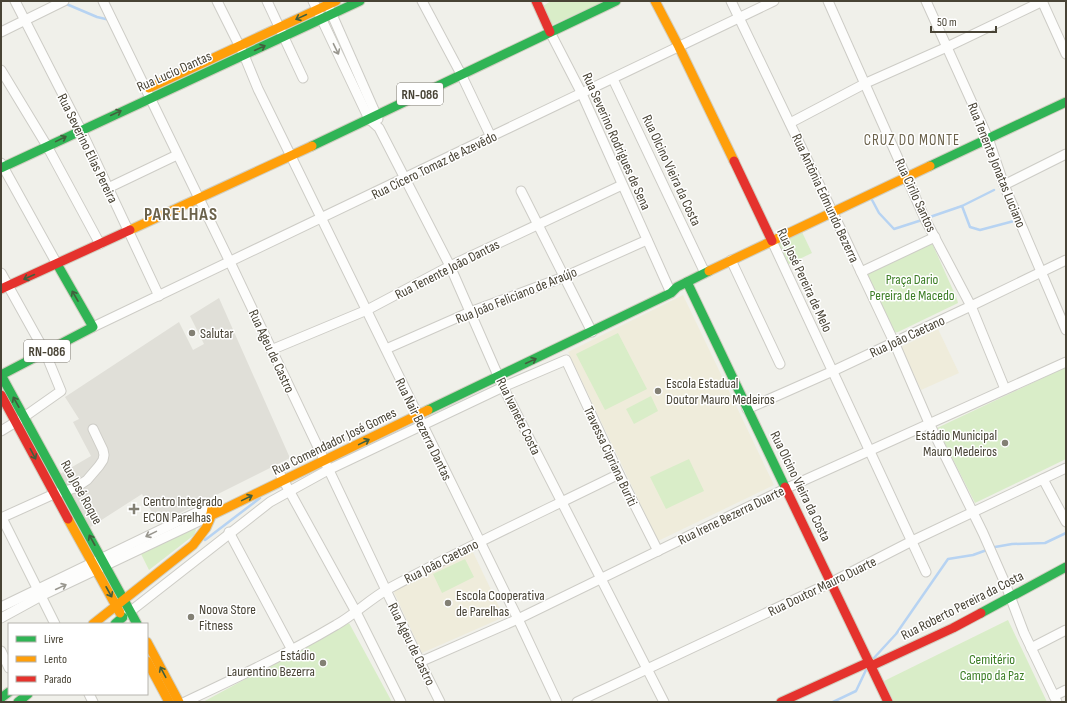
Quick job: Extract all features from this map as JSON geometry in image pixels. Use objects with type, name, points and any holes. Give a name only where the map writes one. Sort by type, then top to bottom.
[{"type":"street","name":"Rua Severino Elias Pereira","points":[[15,1],[79,127],[159,296]]},
{"type":"street","points":[[1,32],[64,1]]},
{"type":"street","name":"Rua Ageu de Castro","points":[[103,1],[142,94],[177,155],[230,262],[324,462],[440,702]]},
{"type":"street","name":"Rua Nair Bezerra Dantas","points":[[216,1],[242,51],[258,89],[386,349],[422,426],[480,541],[557,702]]},
{"type":"street","points":[[267,1],[304,78]]},
{"type":"street","points":[[313,1],[373,117]]},
{"type":"street","name":"Rua Lucio Dantas","points":[[242,51],[279,27],[317,10],[327,3],[336,1]]},
{"type":"street","name":"Rua Lucio Dantas","points":[[2,164],[79,127],[142,94],[242,51],[283,37],[360,1]]},
{"type":"street","points":[[422,1],[461,74],[491,137]]},
{"type":"street","name":"Rua Severino Rodrigues de Sena","points":[[536,1],[582,94],[647,240],[672,290]]},
{"type":"street","name":"RN-086","points":[[4,288],[291,156],[616,1]]},
{"type":"street","name":"Rua José Pereira de Melo","points":[[655,1],[679,47],[772,242],[926,572]]},
{"type":"street","name":"Rua Antônia Edmundo Bezerra","points":[[731,1],[894,342],[929,423],[973,513],[1031,648],[1056,699]]},
{"type":"street","name":"Rua Cícero Tomaz de Azevêdo","points":[[93,328],[774,1]]},
{"type":"street","name":"Rua Cirilo Santos","points":[[828,1],[866,83],[925,219],[971,306],[1006,389]]},
{"type":"street","name":"Rua Tenente Jonatas Luciano","points":[[926,1],[988,138],[1004,185],[1040,272],[1063,316],[1066,330]]},
{"type":"street","points":[[790,123],[866,83],[947,47],[1042,1],[1066,54]]},
{"type":"street","points":[[327,3],[373,117]]},
{"type":"street","points":[[1,70],[44,143],[100,244]]},
{"type":"street","name":"Rua Olcino Vieira da Costa","points":[[613,79],[705,273]]},
{"type":"street","name":"Rua Lucio Dantas","points":[[79,127],[142,94]]},
{"type":"street","name":"Rua Comendador José Gomes","points":[[1,607],[39,593],[95,567],[212,505],[324,462],[416,412],[672,290],[731,260],[772,242],[1066,102]]},
{"type":"street","name":"Rua Ivanete Costa","points":[[373,117],[450,266],[503,387],[664,702]]},
{"type":"street","points":[[1004,185],[1066,154]]},
{"type":"street","points":[[108,188],[177,155]]},
{"type":"street","points":[[2,164],[93,328]]},
{"type":"street","name":"Rua Tenente João Dantas","points":[[271,350],[367,310],[450,266],[622,185]]},
{"type":"street","points":[[521,191],[590,329]]},
{"type":"street","points":[[861,272],[935,237]]},
{"type":"street","name":"Rua João Feliciano de Araújo","points":[[386,349],[470,312],[564,277],[647,240]]},
{"type":"street","points":[[731,260],[780,364]]},
{"type":"street","name":"Rua João Caetano","points":[[747,409],[833,371],[1066,260]]},
{"type":"street","points":[[1,273],[4,288],[45,352],[61,390],[24,417],[1,431]]},
{"type":"street","name":"Rua Olcino Vieira da Costa","points":[[687,282],[747,409],[832,582],[888,702]]},
{"type":"street","name":"RN-086","points":[[1,375],[93,328]]},
{"type":"street","name":"Travessa Cipriana Buriti","points":[[503,387],[566,360],[618,474],[658,551]]},
{"type":"street","name":"Rua Irene Bezerra Duarte","points":[[420,662],[518,619],[601,580],[786,488],[1066,362]]},
{"type":"street","name":"Rua José Roque","points":[[1,375],[104,562],[127,617],[136,623]]},
{"type":"street","points":[[117,623],[127,617],[229,532],[270,502],[289,491],[324,462],[422,426],[503,387]]},
{"type":"street","name":"Rua José Roque","points":[[1,395],[95,567],[120,603]]},
{"type":"street","points":[[54,623],[1,518],[54,494],[75,488],[87,480],[102,460],[103,450],[93,429]]},
{"type":"street","name":"Rua Doutor Mauro Duarte","points":[[577,702],[832,582],[912,541],[1066,468]]},
{"type":"street","name":"Rua João Caetano","points":[[185,702],[262,666],[339,624],[386,590],[480,541],[618,474]]},
{"type":"street","points":[[282,477],[356,612],[402,702]]},
{"type":"street","name":"Rua Comendador José Gomes","points":[[104,562],[212,515],[282,477]]},
{"type":"street","points":[[1044,479],[1066,522]]},
{"type":"street","points":[[94,623],[193,545],[204,532],[212,515],[212,505]]},
{"type":"street","points":[[229,532],[292,650]]},
{"type":"street","name":"Rua Roberto Pereira da Costa","points":[[781,702],[953,628],[1066,567]]},
{"type":"street","name":"Rua Comendador José Gomes","points":[[1,618],[39,593]]},
{"type":"street","points":[[1031,648],[1066,630]]},
{"type":"street","points":[[148,644],[179,702]]},
{"type":"street","points":[[1,650],[8,666]]},
{"type":"street","points":[[148,663],[169,702]]},
{"type":"street","points":[[1056,699],[1066,690]]},
{"type":"shaded area","name":"Escola Estadual Doutor Mauro Medeiros","points":[[683,295],[774,485],[658,541],[568,352]]},
{"type":"shaded area","points":[[219,298],[290,458],[158,524],[142,494],[89,528],[60,474],[91,456],[73,422],[79,419],[65,397],[179,322],[193,350],[204,344],[190,316]]},
{"type":"shaded area","points":[[938,329],[959,373],[921,390],[901,347]]},
{"type":"shaded area","name":"Escola Cooperativa de Parelhas","points":[[472,550],[504,617],[422,653],[392,588]]},
{"type":"green space","points":[[551,1],[605,1],[552,25],[543,6]]},
{"type":"green space","points":[[802,232],[812,253],[785,266],[776,245]]},
{"type":"green space","name":"Praça Dario Pereira de Macedo","points":[[932,243],[958,303],[893,333],[866,274]]},
{"type":"green space","points":[[618,333],[647,389],[605,410],[576,354]]},
{"type":"green space","name":"Estádio Municipal Mauro Medeiros","points":[[1066,367],[1066,459],[975,503],[937,428]]},
{"type":"green space","points":[[651,396],[658,411],[634,424],[626,409]]},
{"type":"green space","points":[[689,459],[704,491],[666,509],[650,477]]},
{"type":"green space","points":[[192,525],[196,530],[194,535],[149,570],[140,552]]},
{"type":"green space","points":[[465,559],[474,577],[442,593],[433,574]]},
{"type":"green space","name":"Cemitério Campo da Paz","points":[[1008,620],[1047,702],[894,702],[884,681]]},
{"type":"green space","name":"Estádio Laurentino Bezerra","points":[[349,623],[392,702],[203,702]]},
{"type":"waterway","points":[[64,3],[97,17],[110,20]]},
{"type":"waterway","points":[[962,206],[994,190]]},
{"type":"waterway","points":[[871,198],[879,213],[894,229],[922,220]]},
{"type":"waterway","points":[[927,218],[962,206],[970,227],[980,230],[1014,221]]},
{"type":"waterway","points":[[205,540],[260,498]]},
{"type":"waterway","points":[[873,659],[896,634],[948,559],[973,555],[995,547],[1012,544],[1045,543],[1066,533]]},
{"type":"waterway","points":[[833,702],[856,691],[866,670]]},
{"type":"traffic: fast","points":[[1,168],[360,1]]},
{"type":"traffic: fast","points":[[312,146],[616,1]]},
{"type":"traffic: fast","points":[[930,166],[1066,102]]},
{"type":"traffic: fast","points":[[1,375],[93,327],[57,264]]},
{"type":"traffic: fast","points":[[428,410],[671,293],[677,287],[709,271]]},
{"type":"traffic: fast","points":[[687,282],[785,487]]},
{"type":"traffic: fast","points":[[1,375],[136,623]]},
{"type":"traffic: fast","points":[[981,613],[1066,567]]},
{"type":"traffic: fast","points":[[116,623],[123,617]]},
{"type":"traffic: fast","points":[[1,698],[8,693]]},
{"type":"traffic: fast","points":[[18,702],[27,695]]},
{"type":"traffic: slow","points":[[149,88],[336,1]]},
{"type":"traffic: slow","points":[[655,1],[734,161]]},
{"type":"traffic: slow","points":[[130,230],[312,146]]},
{"type":"traffic: slow","points":[[709,271],[930,166]]},
{"type":"traffic: slow","points":[[212,515],[428,410]]},
{"type":"traffic: slow","points":[[94,623],[193,545],[206,528],[210,519],[212,508]]},
{"type":"traffic: slow","points":[[68,519],[120,613]]},
{"type":"traffic: slow","points":[[148,644],[179,702]]},
{"type":"traffic: slow","points":[[148,663],[169,702]]},
{"type":"traffic: jam","points":[[536,1],[550,32]]},
{"type":"traffic: jam","points":[[734,161],[772,241]]},
{"type":"traffic: jam","points":[[1,289],[130,230]]},
{"type":"traffic: jam","points":[[1,395],[68,519]]},
{"type":"traffic: jam","points":[[785,487],[888,702]]},
{"type":"traffic: jam","points":[[871,666],[953,628],[981,613]]},
{"type":"traffic: jam","points":[[781,702],[869,662]]},
{"type":"place","name":"Salutar","points":[[192,333]]},
{"type":"place","name":"Escola Estadual Doutor Mauro Medeiros","points":[[658,391]]},
{"type":"place","name":"Estádio Municipal Mauro Medeiros","points":[[1005,443]]},
{"type":"place","name":"Centro Integrado ECON Parelhas","points":[[134,509]]},
{"type":"place","name":"Escola Cooperativa de Parelhas","points":[[448,603]]},
{"type":"place","name":"Noova Store Fitness","points":[[191,617]]},
{"type":"place","name":"Estádio Laurentino Bezerra","points":[[323,663]]},
{"type":"district","name":"CRUZ DO MONTE","points":[[912,140]]},
{"type":"district","name":"PARELHAS","points":[[181,214]]}]
